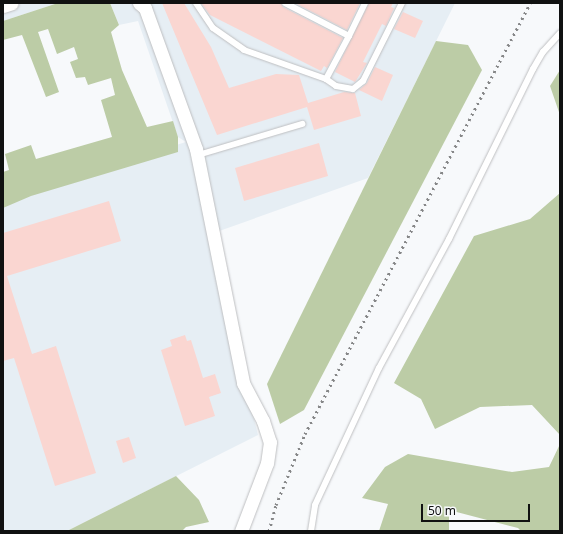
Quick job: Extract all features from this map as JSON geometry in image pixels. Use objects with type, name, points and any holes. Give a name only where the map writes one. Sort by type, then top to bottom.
[{"type":"street","points":[[3,6],[12,3]]},
{"type":"street","points":[[139,3],[145,8],[198,155],[243,383],[263,421],[270,442],[267,463],[241,531]]},
{"type":"lane","points":[[196,3],[213,28],[244,50],[326,79],[336,86],[352,89],[363,81],[402,3]]},
{"type":"lane","points":[[285,3],[349,36]]},
{"type":"lane","points":[[326,79],[365,3]]},
{"type":"lane","points":[[311,531],[318,498],[379,368],[449,239],[533,69],[543,52],[560,33]]},
{"type":"lane","points":[[198,155],[302,124]]},
{"type":"shaded area","points":[[3,3],[58,3],[3,21]]},
{"type":"shaded area","points":[[110,3],[455,3],[368,178],[208,235],[258,435],[67,531],[3,531],[3,198],[186,142],[178,137],[138,21],[119,25]]},
{"type":"green space","points":[[58,3],[110,3],[119,25],[111,32],[122,70],[147,127],[173,121],[178,137],[178,152],[31,196],[3,208],[3,172],[9,170],[5,154],[31,145],[36,159],[112,137],[101,100],[115,95],[111,78],[88,85],[85,77],[76,78],[70,62],[78,59],[74,47],[57,54],[48,29],[38,32],[59,92],[46,97],[22,35],[3,40],[3,21]]},
{"type":"green space","points":[[436,41],[468,45],[482,70],[304,410],[280,424],[267,384]]},
{"type":"green space","points":[[560,70],[560,115],[550,86]]},
{"type":"green space","points":[[560,193],[560,435],[532,405],[480,407],[435,429],[421,399],[394,383],[474,236],[530,219]]},
{"type":"green space","points":[[560,444],[560,531],[521,531],[518,528],[449,510],[449,531],[379,531],[388,504],[362,498],[385,467],[408,454],[512,472],[549,467]]},
{"type":"green space","points":[[176,476],[199,500],[209,522],[186,527],[182,531],[67,531]]},
{"type":"building","points":[[162,3],[184,3],[211,47],[229,88],[276,74],[299,75],[308,103],[344,92],[355,93],[361,116],[314,130],[307,107],[217,135]]},
{"type":"building","points":[[201,3],[281,3],[283,7],[343,38],[327,68],[324,66],[321,71],[210,15]]},
{"type":"building","points":[[295,3],[360,3],[347,30]]},
{"type":"building","points":[[369,3],[393,3],[391,7],[394,8],[386,26],[382,24],[363,62],[367,63],[355,82],[335,72]]},
{"type":"building","points":[[403,12],[423,21],[415,38],[394,29]]},
{"type":"building","points":[[375,67],[393,75],[382,101],[359,90],[367,83]]},
{"type":"building","points":[[319,143],[328,176],[244,201],[235,168]]},
{"type":"building","points":[[109,201],[121,241],[7,276],[32,354],[56,346],[96,473],[55,486],[14,358],[3,361],[3,233]]},
{"type":"building","points":[[185,335],[187,341],[191,340],[203,378],[215,374],[221,393],[209,397],[215,416],[185,426],[161,350],[172,346],[170,340]]},
{"type":"building","points":[[129,437],[136,458],[123,463],[116,441]]},
{"type":"railway","points":[[269,531],[276,505],[305,434],[530,3]]}]
